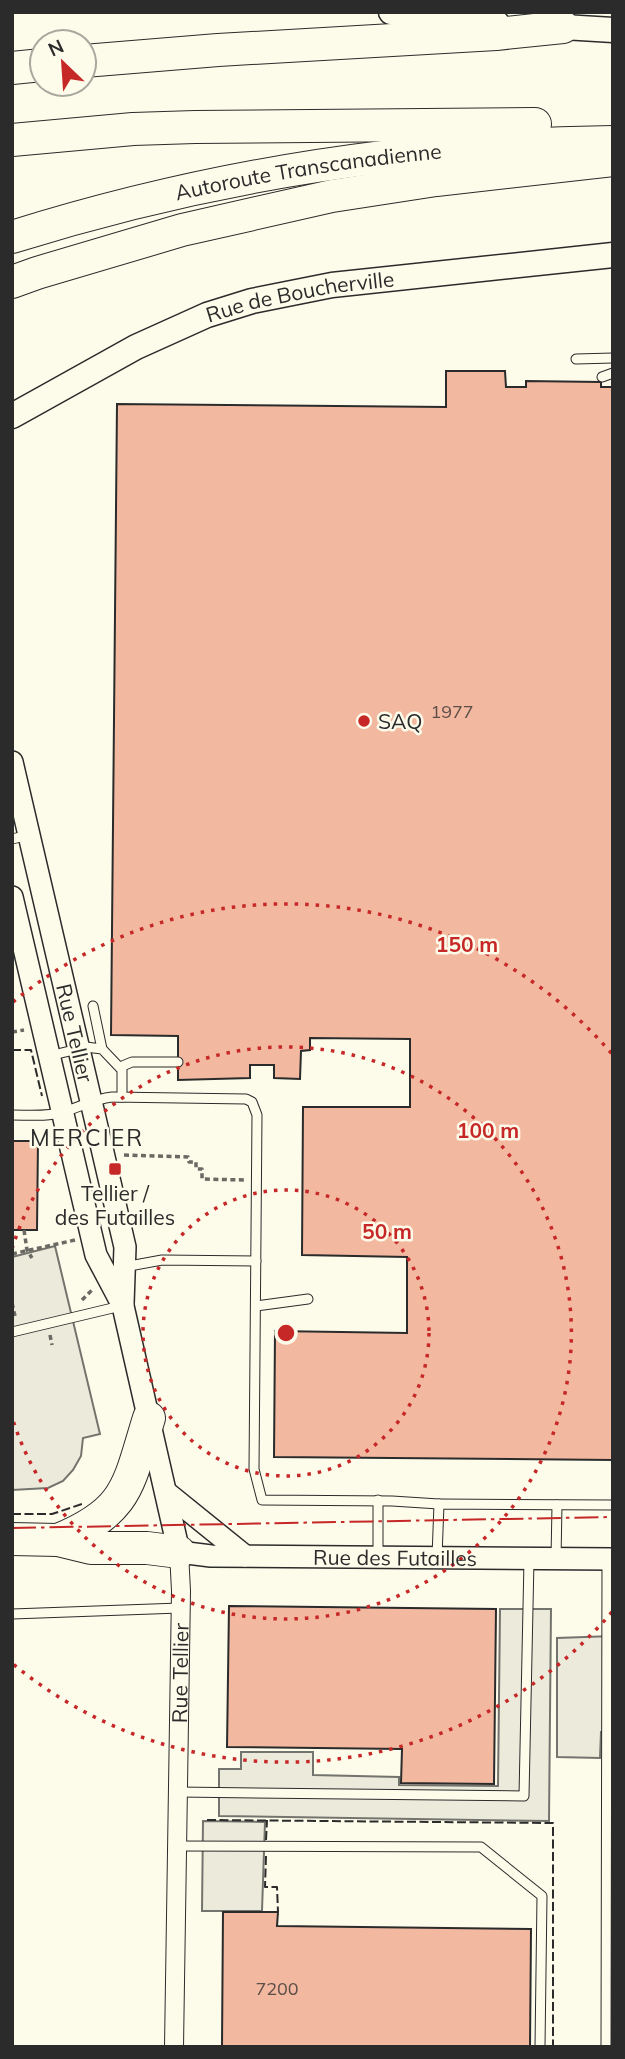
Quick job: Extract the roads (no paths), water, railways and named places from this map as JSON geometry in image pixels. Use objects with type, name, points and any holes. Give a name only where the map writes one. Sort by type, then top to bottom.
[{"type":"highway","points":[[98,60],[245,48],[496,34],[563,27]]},
{"type":"highway","name":"Autoroute Transcanadienne","points":[[12,140],[133,129],[195,127],[613,124]]},
{"type":"highway","name":"Autoroute Transcanadienne","points":[[12,237],[166,194],[338,161],[461,148],[613,142]]},
{"type":"highway","points":[[12,282],[37,272],[183,230],[320,199],[436,180],[613,160]]},
{"type":"highway","points":[[58,1540],[90,1525],[119,1500],[130,1480],[149,1418]]},
{"type":"highway","points":[[12,1539],[58,1540],[91,1548],[147,1548],[179,1552]]},
{"type":"main road","points":[[391,12],[613,30]]},
{"type":"main road","name":"Rue de Boucherville","points":[[12,416],[136,346],[207,315],[251,301],[332,285],[613,255]]},
{"type":"street","name":"Rue Tellier","points":[[12,762],[21,837],[79,1049],[125,1247],[108,1275]]},
{"type":"street","name":"Rue Tellier","points":[[12,897],[96,1255],[123,1306],[179,1552],[174,2047]]},
{"type":"street","points":[[167,1493],[246,1556]]},
{"type":"street","name":"Rue des Futailles","points":[[179,1552],[246,1556],[610,1559]]},
{"type":"lane","points":[[576,359],[613,358]]},
{"type":"lane","points":[[602,377],[613,373]]},
{"type":"lane","points":[[93,1006],[102,1049],[120,1067],[122,1097]]},
{"type":"lane","points":[[49,1056],[79,1049],[102,1049]]},
{"type":"lane","points":[[120,1067],[132,1062],[178,1062]]},
{"type":"lane","points":[[12,1115],[46,1115],[91,1101],[122,1097],[230,1097],[252,1102],[257,1115],[254,1469],[261,1500],[613,1505]]},
{"type":"lane","points":[[108,1275],[162,1260],[256,1261]]},
{"type":"lane","points":[[256,1306],[308,1299]]},
{"type":"lane","points":[[12,1332],[123,1306]]},
{"type":"lane","points":[[377,1557],[378,1500]]},
{"type":"lane","points":[[437,1557],[439,1504]]},
{"type":"lane","points":[[556,1559],[557,1504]]},
{"type":"lane","points":[[178,1793],[524,1796],[529,1558]]},
{"type":"lane","points":[[606,2047],[610,1559]]},
{"type":"lane","points":[[12,1614],[180,1608]]},
{"type":"lane","points":[[177,1846],[481,1847],[542,1896],[540,2047]]},
{"type":"place","name":"SAQ","points":[[364,721]]},
{"type":"place","name":"Tellier / des Futailles","points":[[115,1169]]},
{"type":"district","name":"MERCIER","points":[[87,1137]]}]
